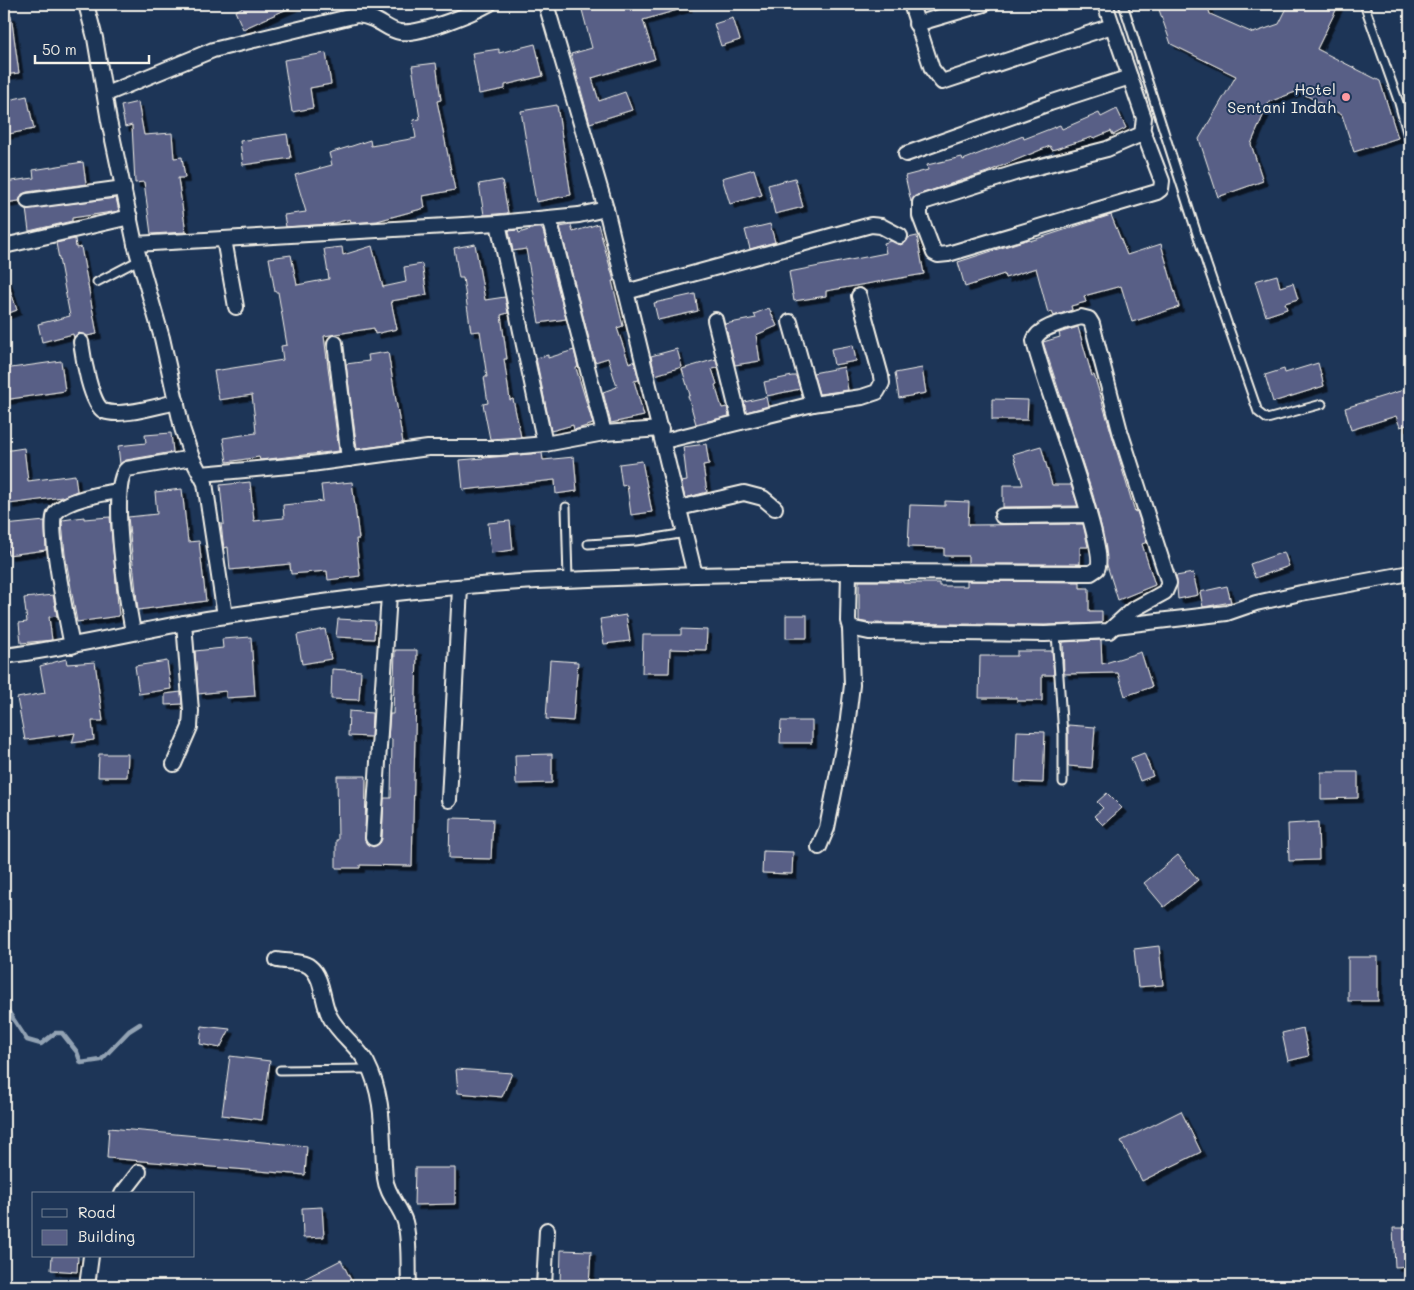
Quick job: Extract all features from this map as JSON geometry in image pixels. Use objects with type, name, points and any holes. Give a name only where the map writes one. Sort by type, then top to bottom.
[{"type":"street","points":[[86,4],[95,38],[135,244],[162,338],[182,428],[192,458],[205,483],[225,616]]},
{"type":"street","points":[[106,94],[213,50],[358,15],[378,19],[392,30],[414,32],[478,10],[489,4]]},
{"type":"street","points":[[546,4],[606,209],[696,575]]},
{"type":"street","points":[[910,4],[932,69],[942,82],[1112,26]]},
{"type":"street","points":[[916,24],[984,4]]},
{"type":"street","points":[[1105,4],[1144,118],[1143,131],[1162,181],[1161,189],[1157,192],[948,254],[938,255],[934,253],[920,216],[920,203],[1018,172],[1107,149],[1139,136],[1143,131]]},
{"type":"street","points":[[906,154],[1130,77]]},
{"type":"street","points":[[28,201],[124,188]]},
{"type":"street","points":[[135,244],[498,223],[579,215],[606,209]]},
{"type":"street","points":[[4,246],[130,217]]},
{"type":"street","points":[[549,218],[604,433]]},
{"type":"street","points":[[498,223],[546,444]]},
{"type":"street","points":[[626,292],[871,225],[881,226],[900,236]]},
{"type":"street","points":[[224,239],[236,307]]},
{"type":"street","points":[[201,474],[350,459],[428,448],[479,449],[546,444],[604,433],[662,435],[740,422],[813,404],[862,397],[880,389],[881,376],[859,296]]},
{"type":"street","points":[[4,656],[72,646],[133,632],[225,616],[388,595],[460,588],[568,580],[696,575],[849,572],[1091,573],[1100,565],[1100,559],[1089,515],[1034,341],[1035,337],[1044,330],[1081,317],[1088,319],[1092,324],[1120,431],[1169,583],[1165,592],[1132,610],[1109,631],[1056,633],[869,632],[850,628]]},
{"type":"street","points":[[715,320],[740,422]]},
{"type":"street","points":[[790,322],[813,404]]},
{"type":"street","points":[[81,342],[90,383],[98,404],[103,410],[116,414],[177,402]]},
{"type":"street","points":[[335,342],[350,459]]},
{"type":"street","points":[[133,632],[126,595],[118,491],[121,477],[127,469],[192,458]]},
{"type":"street","points":[[72,646],[54,540],[52,522],[54,514],[61,508],[94,495],[118,491]]},
{"type":"street","points":[[679,508],[744,493],[762,498],[775,508]]},
{"type":"street","points":[[1002,516],[1089,515]]},
{"type":"street","points":[[819,847],[827,828],[848,719],[852,685],[850,628],[848,621],[849,572]]},
{"type":"street","points":[[1115,626],[1227,613],[1256,603],[1301,593],[1410,573]]},
{"type":"street","points":[[449,800],[460,588]]},
{"type":"street","points":[[373,838],[388,595]]},
{"type":"street","points":[[174,764],[190,727],[191,711],[184,623]]},
{"type":"street","points":[[277,960],[307,964],[312,968],[333,1024],[366,1061],[378,1090],[385,1137],[385,1179],[388,1191],[401,1209],[406,1224],[409,1286]]},
{"type":"street","points":[[124,1192],[139,1172]]},
{"type":"street","points":[[544,1286],[548,1230]]},
{"type":"street","points":[[87,1286],[91,1258]]},
{"type":"lane","points":[[1122,4],[1204,256],[1258,412],[1266,419],[1322,404]]},
{"type":"lane","points":[[1364,4],[1399,103],[1410,144]]},
{"type":"lane","points":[[97,282],[139,260]]},
{"type":"lane","points":[[566,507],[568,580]]},
{"type":"lane","points":[[588,544],[636,541],[686,533]]},
{"type":"lane","points":[[1056,633],[1063,735],[1063,782]]},
{"type":"lane","points":[[280,1070],[369,1070]]},
{"type":"building","points":[[250,4],[298,4],[243,29],[235,11]]},
{"type":"building","points":[[603,4],[687,4],[688,7],[643,20],[655,59],[592,78],[599,101],[625,92],[632,110],[590,123],[571,54],[592,48],[582,10]]},
{"type":"building","name":"Hotel Sentani Indah","points":[[1157,4],[1207,4],[1210,14],[1253,33],[1279,24],[1289,4],[1339,4],[1317,49],[1380,81],[1398,138],[1354,152],[1342,115],[1298,91],[1269,102],[1251,144],[1263,181],[1218,197],[1199,139],[1236,76],[1171,44]]},
{"type":"building","points":[[4,15],[11,15],[19,73],[4,75]]},
{"type":"building","points":[[733,18],[740,40],[721,46],[714,24]]},
{"type":"building","points":[[535,44],[543,76],[505,85],[505,89],[479,94],[472,53],[499,49],[499,53]]},
{"type":"building","points":[[326,53],[331,84],[310,88],[313,108],[292,112],[284,60]]},
{"type":"building","points":[[436,63],[441,100],[437,101],[455,190],[423,196],[425,208],[377,221],[351,223],[350,219],[330,224],[286,227],[284,215],[306,212],[295,175],[332,165],[329,153],[370,140],[371,146],[416,138],[413,120],[420,119],[412,66]]},
{"type":"building","points":[[27,96],[34,129],[4,135],[4,101]]},
{"type":"building","points":[[138,102],[144,135],[172,133],[174,158],[182,157],[185,178],[178,178],[186,232],[151,234],[144,182],[135,183],[132,125],[125,127],[121,106]]},
{"type":"building","points":[[557,105],[571,195],[536,202],[521,111]]},
{"type":"building","points":[[1117,109],[1126,128],[1113,135],[1111,131],[1052,150],[1050,146],[987,172],[917,195],[911,202],[905,176],[928,170],[927,165],[962,157],[963,160],[1023,136],[1024,139],[1060,125],[1062,129],[1099,113],[1101,117]]},
{"type":"building","points":[[287,134],[291,158],[243,165],[240,141]]},
{"type":"building","points":[[83,162],[86,184],[27,192],[22,194],[19,201],[4,203],[4,182],[34,178],[33,170]]},
{"type":"building","points":[[754,169],[762,195],[730,204],[722,178]]},
{"type":"building","points":[[795,178],[803,207],[775,214],[768,185]]},
{"type":"building","points":[[502,180],[508,213],[484,215],[479,184]]},
{"type":"building","points":[[116,198],[119,211],[72,218],[72,221],[29,231],[26,209]]},
{"type":"building","points":[[1111,215],[1127,255],[1161,244],[1179,307],[1132,322],[1121,286],[1084,296],[1086,302],[1071,306],[1072,310],[1054,316],[1052,312],[1048,313],[1036,268],[1005,278],[1004,274],[965,287],[958,262]]},
{"type":"building","points":[[598,224],[614,281],[612,281],[623,326],[617,328],[629,363],[634,361],[639,380],[634,381],[644,416],[611,423],[603,392],[617,387],[608,358],[595,362],[560,227],[571,225],[573,232]]},
{"type":"building","points":[[770,224],[775,242],[750,249],[745,230]]},
{"type":"building","points":[[541,228],[543,231],[566,319],[539,323],[526,249],[513,251],[509,231],[518,230],[519,233]]},
{"type":"building","points":[[917,236],[924,274],[826,291],[826,296],[794,301],[789,272],[886,253],[884,243],[891,241],[901,245],[908,238]]},
{"type":"building","points":[[75,239],[76,248],[81,247],[97,334],[87,336],[79,333],[74,338],[73,334],[42,342],[38,324],[70,316],[56,243]]},
{"type":"building","points":[[475,244],[485,300],[505,297],[508,313],[501,315],[507,359],[504,359],[510,400],[513,399],[521,437],[490,439],[483,404],[488,403],[484,377],[487,377],[480,331],[471,332],[463,278],[459,278],[454,248]]},
{"type":"building","points":[[372,246],[383,287],[406,282],[404,267],[422,264],[427,295],[391,301],[397,329],[375,334],[374,328],[324,336],[339,451],[260,460],[259,457],[227,462],[223,438],[256,433],[252,395],[219,400],[214,371],[283,360],[281,346],[287,345],[278,292],[275,292],[269,258],[291,255],[297,285],[329,279],[324,249],[342,247],[343,255]]},
{"type":"building","points":[[1277,275],[1280,287],[1293,283],[1298,299],[1285,303],[1287,309],[1266,316],[1255,281]]},
{"type":"building","points":[[4,277],[6,277],[17,310],[4,315]]},
{"type":"building","points":[[695,294],[698,311],[658,320],[654,303]]},
{"type":"building","points":[[769,308],[777,326],[756,335],[760,361],[735,365],[725,324],[756,318],[754,314]]},
{"type":"building","points":[[1078,327],[1135,512],[1137,511],[1147,542],[1142,544],[1155,585],[1118,600],[1106,562],[1102,529],[1093,495],[1043,342],[1060,337],[1059,333]]},
{"type":"building","points":[[853,345],[856,361],[834,365],[831,349]]},
{"type":"building","points":[[677,349],[682,367],[655,375],[651,356]]},
{"type":"building","points":[[574,350],[578,367],[576,368],[593,424],[574,430],[573,425],[551,431],[536,358],[548,355],[548,358]]},
{"type":"building","points":[[388,352],[403,443],[357,449],[346,364],[369,361],[368,355]]},
{"type":"building","points":[[716,359],[718,368],[712,369],[717,384],[715,385],[722,408],[727,407],[729,416],[696,424],[682,369]]},
{"type":"building","points":[[61,361],[65,391],[4,400],[4,369]]},
{"type":"building","points":[[1318,363],[1324,386],[1273,402],[1265,375],[1284,369],[1285,373]]},
{"type":"building","points":[[844,367],[848,390],[819,394],[813,373]]},
{"type":"building","points":[[922,368],[926,393],[899,398],[895,373]]},
{"type":"building","points":[[796,376],[800,389],[767,396],[764,382]]},
{"type":"building","points":[[1410,388],[1410,424],[1400,427],[1396,416],[1351,430],[1345,408]]},
{"type":"building","points":[[766,397],[768,406],[746,412],[744,402]]},
{"type":"building","points":[[992,399],[1028,400],[1027,420],[992,420]]},
{"type":"building","points":[[171,433],[173,452],[126,460],[120,464],[118,446],[146,443],[145,435]]},
{"type":"building","points":[[706,444],[709,464],[703,465],[707,492],[685,498],[681,482],[687,481],[683,447]]},
{"type":"building","points":[[1041,446],[1052,485],[1071,485],[1078,506],[1003,507],[1003,485],[1023,485],[1013,454]]},
{"type":"building","points":[[24,448],[28,481],[75,475],[77,491],[62,497],[9,504],[7,483],[4,483],[4,451]]},
{"type":"building","points":[[542,453],[543,460],[574,457],[577,491],[556,494],[555,480],[463,490],[460,460]]},
{"type":"building","points":[[642,461],[652,512],[631,515],[627,485],[622,486],[619,464]]},
{"type":"building","points":[[250,482],[254,521],[284,518],[283,505],[323,501],[321,485],[352,482],[359,539],[356,539],[360,576],[328,580],[327,571],[291,574],[290,564],[230,570],[228,547],[224,548],[221,524],[224,524],[220,485]]},
{"type":"building","points":[[182,489],[188,542],[199,541],[206,601],[138,610],[128,517],[157,514],[155,492]]},
{"type":"building","points":[[945,501],[969,502],[968,525],[1083,524],[1088,547],[1080,547],[1080,564],[968,564],[968,556],[944,556],[944,548],[908,547],[910,505],[945,506]]},
{"type":"building","points":[[84,517],[84,519],[110,517],[119,616],[77,622],[65,554],[62,523],[63,520]]},
{"type":"building","points":[[45,521],[46,550],[8,555],[5,525]]},
{"type":"building","points":[[510,521],[513,550],[491,553],[488,523]]},
{"type":"building","points":[[1284,552],[1289,566],[1255,578],[1250,564]]},
{"type":"building","points":[[1193,573],[1198,595],[1178,599],[1176,576]]},
{"type":"building","points":[[859,581],[939,583],[939,586],[967,586],[967,581],[1080,582],[1080,588],[1089,588],[1089,611],[1102,611],[1102,623],[1045,625],[870,623],[859,621]]},
{"type":"building","points":[[1227,586],[1231,602],[1203,607],[1200,592]]},
{"type":"building","points":[[53,595],[57,616],[49,617],[52,640],[21,643],[19,623],[27,622],[24,598]]},
{"type":"building","points":[[626,615],[630,641],[604,644],[600,619]]},
{"type":"building","points":[[786,615],[807,615],[807,638],[786,638]]},
{"type":"building","points":[[338,619],[375,621],[374,639],[336,637]]},
{"type":"building","points":[[325,629],[331,659],[302,664],[297,635]]},
{"type":"building","points":[[681,629],[707,630],[706,650],[670,649],[669,673],[642,673],[643,635],[681,635]]},
{"type":"building","points":[[251,637],[255,696],[226,698],[226,691],[198,694],[195,651],[223,648],[222,639]]},
{"type":"building","points":[[1101,640],[1102,664],[1141,652],[1152,687],[1125,696],[1118,673],[1064,674],[1063,642]]},
{"type":"building","points":[[395,650],[417,650],[412,866],[360,865],[360,868],[336,868],[336,840],[338,840],[337,776],[366,776],[365,841],[373,847],[380,843],[382,839],[384,798],[391,798],[392,739],[388,738],[390,714],[393,714]]},
{"type":"building","points":[[1017,651],[1052,651],[1054,675],[1042,675],[1042,701],[1017,701],[1017,698],[979,698],[980,656],[1017,656]]},
{"type":"building","points":[[66,659],[67,664],[95,662],[103,721],[92,721],[94,740],[72,743],[75,733],[25,740],[17,698],[45,693],[40,666]]},
{"type":"building","points":[[550,660],[578,662],[573,721],[546,719]]},
{"type":"building","points":[[167,661],[171,689],[139,694],[135,666]]},
{"type":"building","points":[[332,669],[361,671],[359,700],[331,699]]},
{"type":"building","points":[[181,692],[182,704],[165,705],[165,694]]},
{"type":"building","points":[[349,711],[372,713],[371,737],[348,736]]},
{"type":"building","points":[[781,721],[812,721],[812,743],[780,743]]},
{"type":"building","points":[[1068,725],[1095,727],[1092,768],[1068,766]]},
{"type":"building","points":[[1017,731],[1045,732],[1043,783],[1015,782]]},
{"type":"building","points":[[1144,753],[1153,776],[1140,781],[1131,758]]},
{"type":"building","points":[[99,754],[128,754],[127,777],[98,777]]},
{"type":"building","points":[[552,754],[552,783],[516,784],[515,755]]},
{"type":"building","points":[[1321,772],[1358,772],[1358,798],[1321,799]]},
{"type":"building","points":[[1107,793],[1122,808],[1103,825],[1094,816],[1103,808],[1097,802]]},
{"type":"building","points":[[450,818],[493,819],[491,859],[449,858]]},
{"type":"building","points":[[1318,822],[1319,860],[1289,861],[1288,824]]},
{"type":"building","points":[[763,851],[793,852],[792,874],[762,873]]},
{"type":"building","points":[[1178,855],[1198,880],[1164,907],[1144,883]]},
{"type":"building","points":[[1159,946],[1163,985],[1138,987],[1134,949]]},
{"type":"building","points":[[1348,957],[1378,957],[1378,1001],[1348,1001]]},
{"type":"building","points":[[202,1026],[230,1029],[220,1048],[200,1044]]},
{"type":"building","points":[[1303,1028],[1309,1056],[1288,1061],[1282,1033]]},
{"type":"building","points":[[230,1056],[270,1061],[262,1120],[222,1115]]},
{"type":"building","points":[[456,1069],[512,1073],[502,1097],[458,1093]]},
{"type":"building","points":[[1181,1111],[1201,1152],[1142,1181],[1121,1141]]},
{"type":"building","points":[[109,1128],[307,1146],[305,1175],[107,1158]]},
{"type":"building","points":[[415,1168],[455,1168],[455,1204],[414,1205]]},
{"type":"building","points":[[322,1207],[324,1237],[303,1238],[302,1208]]},
{"type":"building","points":[[1393,1228],[1410,1228],[1410,1266],[1395,1267]]},
{"type":"building","points":[[561,1250],[591,1251],[589,1286],[560,1286]]},
{"type":"building","points":[[52,1258],[78,1258],[77,1272],[51,1270]]},
{"type":"building","points":[[341,1260],[352,1282],[344,1286],[290,1286]]},
{"type":"waterway","points":[[4,1005],[27,1040],[41,1044],[55,1033],[62,1033],[77,1052],[81,1063],[101,1060],[129,1031],[140,1024]]},
{"type":"place","name":"Hotel Sentani Indah","points":[[1346,97]]}]
